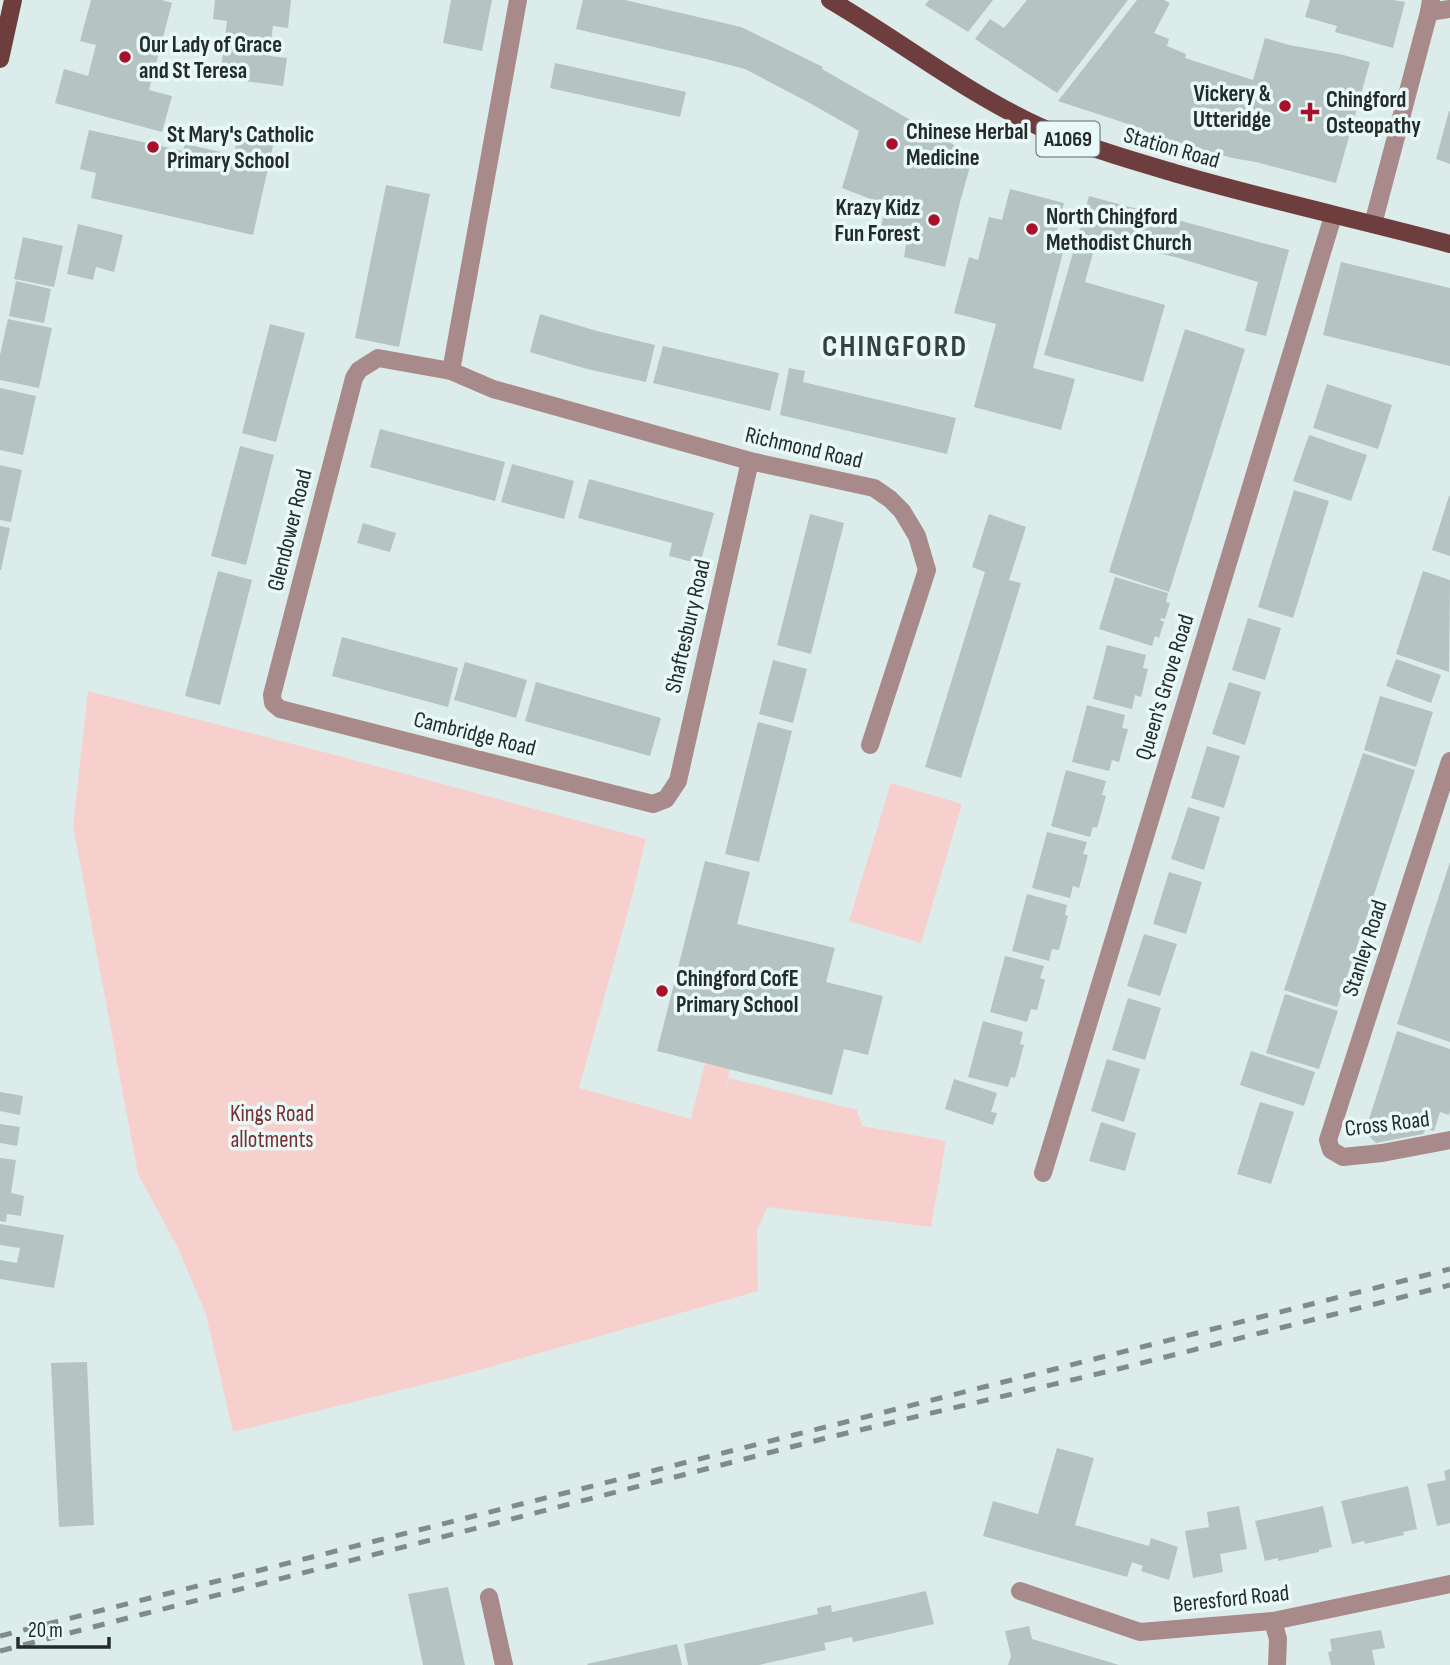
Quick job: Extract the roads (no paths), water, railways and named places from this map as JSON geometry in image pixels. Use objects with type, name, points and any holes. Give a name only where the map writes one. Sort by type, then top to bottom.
[{"type":"main road","name":"Station Road","points":[[830,0],[983,96],[1039,126],[1109,154],[1333,216],[1450,244]]},
{"type":"main road","points":[[0,59],[8,6]]},
{"type":"street","points":[[451,371],[518,0]]},
{"type":"street","points":[[1373,224],[1430,6],[1450,9]]},
{"type":"street","name":"Queen's Grove Road","points":[[1043,1174],[1333,216]]},
{"type":"street","name":"Richmond Road","points":[[359,370],[378,358],[451,371],[493,389],[750,461],[874,488],[890,499],[902,511],[917,536],[927,570],[870,745]]},
{"type":"street","name":"Glendower Road","points":[[272,704],[272,695],[354,378],[359,370]]},
{"type":"street","name":"Shaftesbury Road","points":[[666,799],[678,781],[750,461]]},
{"type":"street","name":"Cambridge Road","points":[[272,704],[280,709],[653,804],[666,799]]},
{"type":"street","name":"Stanley Road","points":[[1331,1150],[1328,1140],[1450,761]]},
{"type":"street","name":"Cross Road","points":[[1331,1150],[1343,1157],[1382,1153],[1450,1140]]},
{"type":"street","name":"Beresford Road","points":[[1020,1591],[1140,1632],[1273,1621],[1450,1584]]},
{"type":"street","points":[[489,1597],[504,1665]]},
{"type":"street","points":[[1273,1621],[1278,1639],[1277,1665]]},
{"type":"railway","points":[[0,1636],[1450,1269]]},
{"type":"railway","points":[[0,1651],[826,1438],[1114,1370],[1450,1285]]},
{"type":"place","name":"Our Lady of Grace and St Teresa","points":[[125,57]]},
{"type":"place","name":"Vickery & Utteridge","points":[[1285,106]]},
{"type":"place","name":"Chingford Osteopathy","points":[[1310,112]]},
{"type":"place","name":"Chinese Herbal Medicine","points":[[892,144]]},
{"type":"place","name":"St Mary's Catholic Primary School","points":[[153,147]]},
{"type":"place","name":"Krazy Kidz Fun Forest","points":[[934,220]]},
{"type":"place","name":"North Chingford Methodist Church","points":[[1032,229]]},
{"type":"place","name":"Chingford CofE Primary School","points":[[662,991]]},
{"type":"district","name":"CHINGFORD","points":[[895,346]]},
{"type":"park label","name":"Kings Road allotments","points":[[272,1126]]}]
